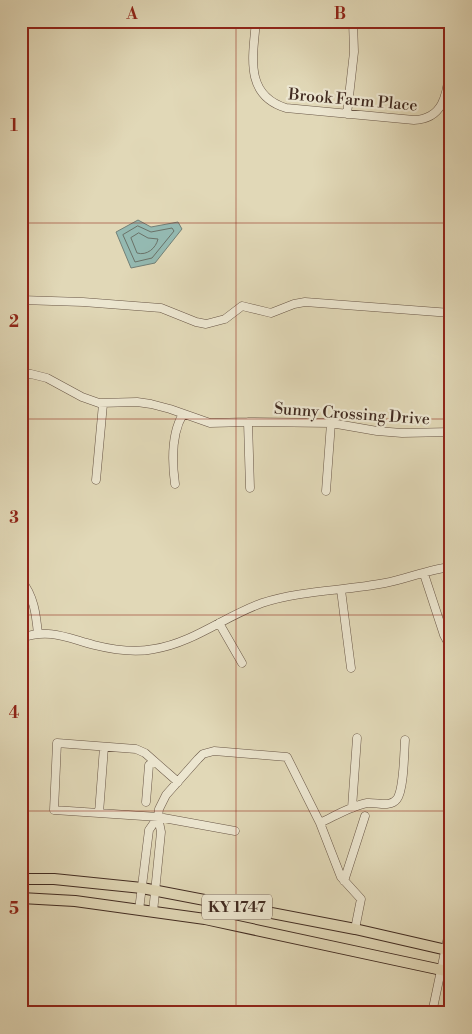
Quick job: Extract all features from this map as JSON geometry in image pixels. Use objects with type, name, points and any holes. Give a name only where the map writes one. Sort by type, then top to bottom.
[{"type":"main road","name":"KY 1747","points":[[21,879],[142,888],[355,929],[448,951]]},
{"type":"main road","name":"KY 1747","points":[[21,898],[75,901],[205,919],[446,971]]},
{"type":"street","name":"Brook Farm Place","points":[[256,21],[253,62],[260,92],[268,101],[286,108],[414,120],[427,118],[434,115],[442,103],[446,93],[450,64]]},
{"type":"street","points":[[347,114],[354,52],[353,21]]},
{"type":"street","points":[[21,300],[83,302],[161,308],[206,324],[225,319],[242,306],[271,313],[294,304],[306,302],[451,313]]},
{"type":"street","name":"Sunny Crossing Drive","points":[[21,374],[31,374],[47,378],[82,397],[103,404],[138,402],[151,404],[210,423],[331,423],[386,432],[451,432]]},
{"type":"street","points":[[96,480],[103,404]]},
{"type":"street","points":[[175,484],[173,455],[175,438],[183,414]]},
{"type":"street","points":[[248,422],[250,488]]},
{"type":"street","points":[[326,491],[331,423]]},
{"type":"street","points":[[21,638],[51,633],[113,650],[148,650],[181,642],[247,608],[290,595],[385,583],[451,567]]},
{"type":"street","points":[[424,574],[444,635],[451,648]]},
{"type":"street","points":[[21,580],[27,587],[35,608],[38,634]]},
{"type":"street","points":[[341,590],[350,668]]},
{"type":"street","points":[[219,623],[242,663]]},
{"type":"street","points":[[352,808],[357,738]]},
{"type":"street","points":[[320,823],[352,808],[369,803],[390,804],[396,800],[400,791],[405,740]]},
{"type":"street","points":[[178,782],[145,752],[136,749],[57,743],[54,810],[158,817],[234,832]]},
{"type":"street","points":[[99,813],[104,747]]},
{"type":"street","points":[[153,912],[161,832],[158,817],[159,809],[166,795],[198,759],[208,752],[288,757],[320,823],[341,877],[361,899],[355,929]]},
{"type":"street","points":[[146,802],[149,765],[154,761]]},
{"type":"street","points":[[344,881],[365,816]]},
{"type":"street","points":[[139,910],[149,830],[158,817]]},
{"type":"street","points":[[432,1013],[446,971],[451,923]]},
{"type":"water","points":[[138,220],[151,227],[178,222],[182,229],[155,263],[131,268],[116,232]]}]
